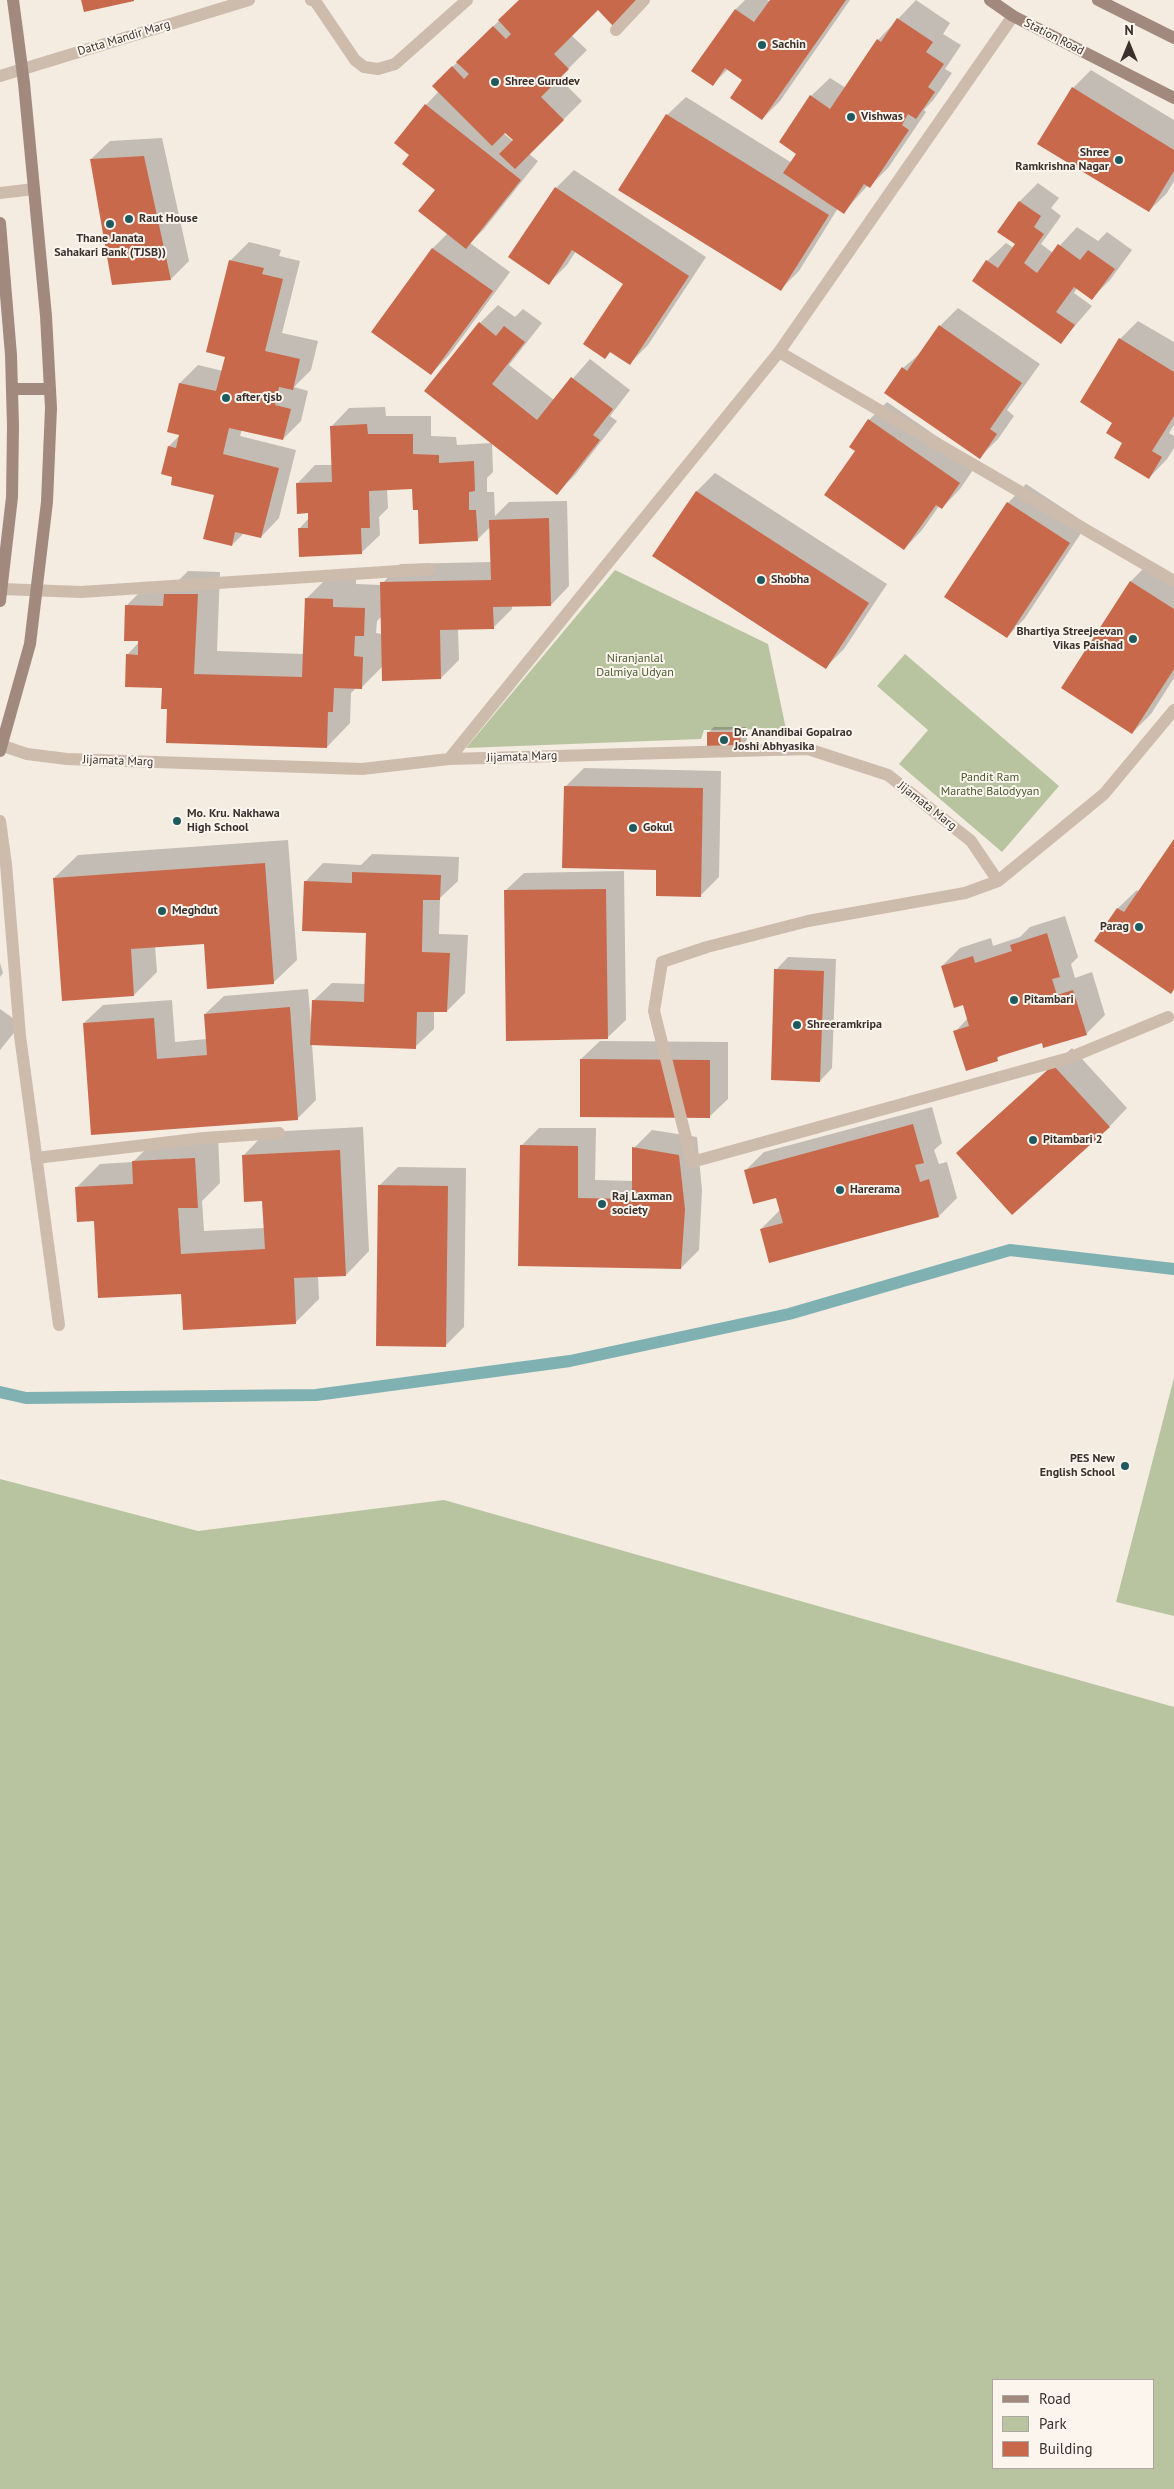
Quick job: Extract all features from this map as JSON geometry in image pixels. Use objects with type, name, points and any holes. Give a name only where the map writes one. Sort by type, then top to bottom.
[{"type":"street","points":[[1,747],[30,644],[38,591],[47,502],[51,408],[46,316],[22,70],[13,0]]},
{"type":"street","name":"Datta Mandir Marg","points":[[0,76],[249,0]]},
{"type":"street","points":[[311,0],[315,1],[355,60],[364,67],[378,70],[395,64],[467,0]]},
{"type":"street","points":[[616,30],[644,0]]},
{"type":"street","name":"Station Road","points":[[990,0],[1013,16],[1174,98]]},
{"type":"street","points":[[1098,0],[1174,38]]},
{"type":"street","points":[[449,759],[779,352],[1013,16]]},
{"type":"street","points":[[0,193],[34,189]]},
{"type":"street","points":[[0,223],[12,389],[12,496],[1,595],[38,591],[81,592],[429,569]]},
{"type":"street","points":[[779,352],[1174,581]]},
{"type":"street","points":[[12,389],[50,389]]},
{"type":"street","points":[[1168,1017],[1069,1058],[692,1162],[654,1011],[662,962],[706,947],[808,921],[965,893],[998,881],[1104,794],[1172,718]]},
{"type":"street","name":"Jijamata Marg","points":[[1,747],[27,754],[67,759],[362,769],[449,759],[808,749],[888,775],[971,841],[998,881]]},
{"type":"street","points":[[0,821],[6,864],[20,1036],[59,1325]]},
{"type":"street","points":[[36,1158],[204,1138],[279,1133]]},
{"type":"green space","name":"Niranjanlal Dalmiya Udyan","points":[[615,570],[768,644],[786,729],[704,730],[701,739],[466,748]]},
{"type":"green space","name":"Pandit Ram Marathe Balodyyan","points":[[905,654],[1059,786],[1002,852],[899,764],[928,730],[877,686]]},
{"type":"green space","points":[[1174,1378],[1174,1616],[1116,1602]]},
{"type":"green space","points":[[0,1479],[198,1531],[444,1500],[1174,1707],[1174,2489],[0,2489]]},
{"type":"building","points":[[81,0],[134,0],[134,1],[84,12]]},
{"type":"building","name":"Shree Gurudev","points":[[519,0],[639,0],[613,26],[598,10],[554,54],[569,69],[541,97],[564,120],[515,169],[499,154],[513,140],[505,133],[492,146],[432,86],[452,66],[464,79],[469,74],[456,62],[493,26],[506,39],[511,34],[498,20]]},
{"type":"building","name":"Sachin","points":[[770,0],[846,0],[762,120],[730,98],[742,80],[725,68],[713,86],[691,71],[735,9],[754,22]]},
{"type":"building","name":"Vishwas","points":[[897,18],[933,42],[926,52],[944,64],[928,87],[935,92],[916,119],[908,114],[902,125],[909,130],[870,188],[864,184],[844,214],[783,173],[796,154],[779,142],[810,95],[830,109],[877,39],[881,42]]},
{"type":"building","name":"Shree Ramkrishna Nagar","points":[[1072,87],[1174,150],[1174,171],[1149,212],[1037,144]]},
{"type":"building","points":[[425,104],[521,180],[466,249],[418,211],[435,190],[402,164],[409,155],[394,143]]},
{"type":"building","points":[[666,114],[829,215],[781,291],[618,190]]},
{"type":"building","name":"Raut House","points":[[144,156],[171,280],[112,285],[90,159]]},
{"type":"building","points":[[555,187],[689,276],[630,365],[610,352],[605,359],[583,344],[623,284],[572,250],[549,285],[508,257]]},
{"type":"building","points":[[1019,201],[1041,216],[1034,227],[1044,234],[1024,263],[1037,273],[1058,244],[1080,260],[1088,250],[1115,269],[1092,300],[1074,287],[1056,312],[1075,325],[1061,344],[972,281],[986,260],[998,268],[1015,244],[997,232]]},
{"type":"building","points":[[432,248],[493,291],[431,375],[371,332]]},
{"type":"building","name":"after tjsb","points":[[229,260],[264,268],[262,274],[283,279],[265,351],[300,359],[293,390],[279,387],[275,405],[291,409],[283,440],[229,428],[223,454],[279,468],[261,538],[235,532],[232,546],[203,539],[214,495],[171,485],[172,477],[161,474],[168,446],[176,448],[179,435],[167,432],[179,383],[216,391],[225,357],[206,352]]},
{"type":"building","points":[[479,322],[496,336],[504,326],[525,342],[492,384],[537,420],[571,377],[613,409],[593,435],[600,440],[557,495],[424,391]]},
{"type":"building","points":[[939,325],[1022,383],[990,429],[997,434],[980,459],[884,393],[902,367],[907,371]]},
{"type":"building","points":[[1119,338],[1174,372],[1174,416],[1152,451],[1162,457],[1149,479],[1114,458],[1122,443],[1106,433],[1112,423],[1080,402]]},
{"type":"building","points":[[868,419],[960,483],[942,509],[936,505],[904,550],[824,495],[855,451],[849,447]]},
{"type":"building","points":[[367,424],[368,434],[413,434],[413,454],[439,455],[439,463],[474,461],[475,491],[469,492],[469,510],[476,510],[478,541],[419,544],[418,510],[413,510],[412,489],[369,491],[370,528],[361,528],[362,554],[299,557],[298,528],[308,528],[308,513],[297,514],[296,483],[332,482],[330,426]]},
{"type":"building","name":"Shobha","points":[[696,491],[869,603],[826,669],[652,556]]},
{"type":"building","points":[[1007,502],[1070,543],[1007,638],[944,597]]},
{"type":"building","points":[[549,518],[551,606],[493,607],[494,629],[440,630],[441,679],[382,681],[380,582],[491,580],[489,520]]},
{"type":"building","name":"Bhartiya Streejeevan Vikas Paishad","points":[[1130,581],[1174,609],[1174,669],[1132,734],[1061,688]]},
{"type":"building","points":[[164,594],[198,594],[194,674],[302,677],[305,598],[333,599],[333,607],[365,608],[364,636],[355,636],[354,656],[363,657],[362,689],[334,688],[333,712],[328,712],[327,748],[166,743],[167,709],[161,709],[162,688],[125,687],[126,654],[138,655],[138,641],[124,641],[125,605],[163,606]]},
{"type":"building","name":"Dr. Anandibai Gopalrao Joshi Abhyasika","points":[[707,732],[740,732],[741,747],[707,749]]},
{"type":"building","name":"Gokul","points":[[564,786],[703,788],[701,897],[656,896],[656,870],[562,868]]},
{"type":"building","name":"Parag","points":[[1174,839],[1174,989],[1171,994],[1094,941],[1117,908],[1124,912]]},
{"type":"building","name":"Meghdut","points":[[265,863],[274,984],[207,989],[204,944],[131,949],[134,996],[62,1001],[53,878]]},
{"type":"building","points":[[352,872],[441,875],[440,900],[423,900],[422,952],[450,953],[447,1012],[417,1012],[416,1049],[310,1045],[312,1000],[364,1002],[366,933],[302,931],[304,881],[352,883]]},
{"type":"building","points":[[606,889],[608,1039],[506,1041],[504,890]]},
{"type":"building","name":"Pitambari","points":[[1047,933],[1060,977],[1052,979],[1057,995],[1073,990],[1087,1035],[1043,1048],[1042,1043],[997,1057],[998,1061],[966,1071],[953,1031],[969,1026],[963,1005],[954,1008],[941,966],[973,956],[975,963],[1012,951],[1010,945]]},
{"type":"building","name":"Shreeramkripa","points":[[774,969],[824,971],[820,1082],[771,1080]]},
{"type":"building","points":[[290,1007],[298,1120],[91,1135],[83,1023],[154,1018],[157,1059],[207,1055],[204,1014]]},
{"type":"building","points":[[580,1059],[710,1060],[710,1118],[580,1117]]},
{"type":"building","name":"Pitambari 2","points":[[1053,1065],[1110,1127],[1012,1215],[956,1153]]},
{"type":"building","name":"Harerama","points":[[913,1124],[924,1163],[915,1165],[920,1182],[929,1179],[939,1217],[769,1263],[760,1229],[783,1223],[776,1198],[753,1204],[744,1170]]},
{"type":"building","name":"Raj Laxman society","points":[[520,1145],[578,1146],[578,1198],[632,1199],[632,1147],[679,1155],[685,1209],[681,1269],[518,1266]]},
{"type":"building","points":[[340,1150],[346,1276],[294,1278],[296,1324],[183,1330],[181,1294],[98,1298],[94,1221],[77,1222],[75,1187],[133,1184],[132,1161],[195,1158],[198,1208],[178,1208],[181,1254],[265,1249],[262,1201],[244,1202],[242,1155]]},
{"type":"building","points":[[378,1185],[448,1186],[446,1347],[376,1346]]},
{"type":"waterway","points":[[0,1392],[26,1398],[316,1395],[570,1361],[789,1314],[1010,1250],[1174,1269]]},
{"type":"place","name":"Sachin","points":[[762,45]]},
{"type":"place","name":"Shree Gurudev","points":[[495,82]]},
{"type":"place","name":"Vishwas","points":[[851,117]]},
{"type":"place","name":"Shree Ramkrishna Nagar","points":[[1119,160]]},
{"type":"place","name":"Raut House","points":[[129,219]]},
{"type":"place","name":"Thane Janata Sahakari Bank (TJSB))","points":[[110,224]]},
{"type":"place","name":"after tjsb","points":[[226,398]]},
{"type":"place","name":"Shobha","points":[[761,580]]},
{"type":"place","name":"Bhartiya Streejeevan Vikas Paishad","points":[[1133,639]]},
{"type":"place","name":"Dr. Anandibai Gopalrao Joshi Abhyasika","points":[[724,740]]},
{"type":"place","name":"Mo. Kru. Nakhawa High School","points":[[177,821]]},
{"type":"place","name":"Gokul","points":[[633,828]]},
{"type":"place","name":"Meghdut","points":[[162,911]]},
{"type":"place","name":"Parag","points":[[1139,927]]},
{"type":"place","name":"Pitambari","points":[[1014,1000]]},
{"type":"place","name":"Shreeramkripa","points":[[797,1025]]},
{"type":"place","name":"Pitambari 2","points":[[1033,1140]]},
{"type":"place","name":"Harerama","points":[[840,1190]]},
{"type":"place","name":"Raj Laxman society","points":[[602,1204]]},
{"type":"place","name":"PES New English School","points":[[1125,1466]]}]
